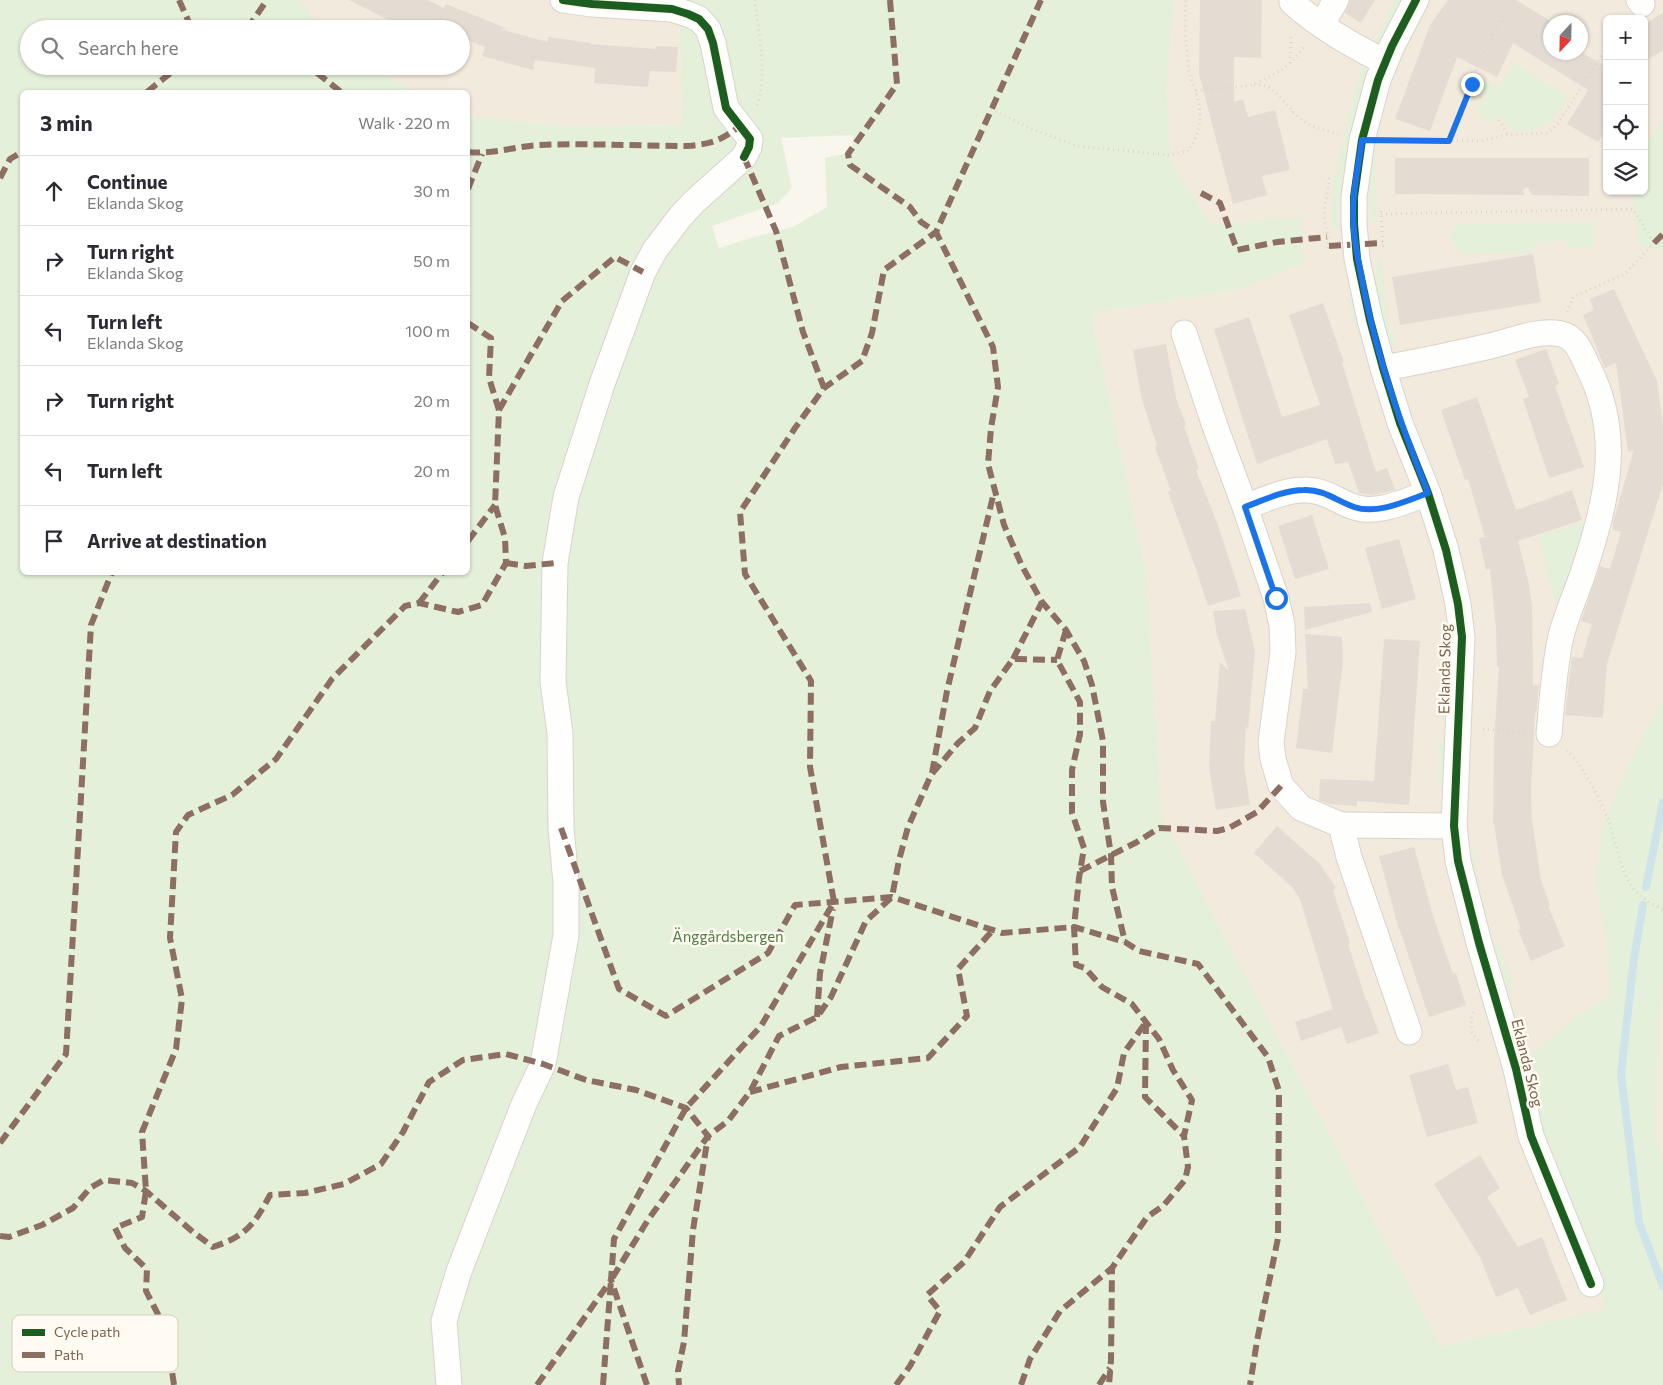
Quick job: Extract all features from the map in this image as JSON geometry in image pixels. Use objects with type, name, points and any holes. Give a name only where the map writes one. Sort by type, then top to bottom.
[{"type":"street","points":[[449,1385],[444,1321],[459,1271],[524,1104],[543,1064],[566,935],[566,883],[561,828],[560,733],[553,682],[555,563],[566,497],[602,384],[647,265],[664,236],[680,217],[744,157],[749,147],[750,139],[726,108],[713,43],[708,29],[699,19],[672,9],[592,4],[563,0]]},
{"type":"street","points":[[1292,0],[1303,13],[1363,51],[1385,62]]},
{"type":"street","points":[[1322,24],[1336,0]]},
{"type":"street","name":"Eklanda Skog","points":[[1416,0],[1385,62],[1370,108],[1351,137],[1357,259],[1370,320],[1383,368],[1400,423],[1428,493],[1446,550],[1458,604],[1462,637],[1454,826],[1458,861],[1479,943],[1514,1061],[1531,1136],[1591,1284]]},
{"type":"street","points":[[1184,333],[1276,598],[1282,625],[1283,652],[1271,742],[1273,759],[1281,786],[1301,808],[1340,825],[1454,826]]},
{"type":"street","points":[[1383,368],[1491,346],[1539,334],[1560,334],[1573,339],[1596,382],[1601,396],[1610,449],[1608,475],[1604,499],[1588,558],[1561,636],[1549,734]]},
{"type":"street","points":[[1245,507],[1291,491],[1306,489],[1322,492],[1355,507],[1367,508],[1387,507],[1428,493]]},
{"type":"street","points":[[1340,825],[1349,857],[1409,1032]]},
{"type":"path","points":[[740,126],[752,116],[761,96],[762,71],[755,0]]},
{"type":"path","points":[[991,110],[1032,129],[1076,146],[1168,155],[1189,151],[1200,126],[1201,114],[1196,91],[1189,72],[1186,0]]},
{"type":"path","points":[[1449,141],[1494,32],[1512,0]]},
{"type":"path","points":[[1253,85],[1280,71],[1290,63],[1322,24]]},
{"type":"path","points":[[1196,91],[1253,85],[1265,86],[1270,88],[1304,122],[1351,137],[1479,141],[1508,136],[1548,133],[1557,125],[1603,53]]},
{"type":"path","points":[[1472,84],[1482,99]]},
{"type":"path","points":[[1292,112],[1295,108]]},
{"type":"path","points":[[1499,120],[1508,136]]},
{"type":"path","points":[[1381,214],[1633,209],[1654,243]]},
{"type":"path","points":[[1327,237],[1330,253]]},
{"type":"path","points":[[1654,243],[1663,244]]},
{"type":"path","points":[[1560,334],[1574,297],[1625,274],[1654,243]]},
{"type":"path","points":[[1478,729],[1549,734],[1566,748],[1583,770],[1609,822],[1618,856],[1633,888],[1663,910]]},
{"type":"shaded area","points":[[299,0],[679,0],[682,125],[574,127],[470,117],[470,90],[413,90],[385,75],[470,75],[470,20],[316,20]]},
{"type":"shaded area","points":[[1174,0],[1663,0],[1663,1367],[1539,1325],[1441,1346],[1162,817],[1146,571],[1091,313],[1238,290],[1301,218],[1212,225],[1171,162],[1167,86]]},
{"type":"green space","name":"Änggårdsbergen","points":[[0,0],[299,0],[316,20],[20,20],[20,75],[385,75],[413,90],[20,90],[20,575],[470,575],[470,117],[574,127],[682,125],[679,0],[1174,0],[1167,86],[1171,162],[1212,225],[1301,217],[1304,263],[1238,290],[1091,313],[1146,571],[1162,817],[1441,1346],[1539,1325],[1606,1308],[1582,1238],[1547,1154],[1525,1060],[1573,1019],[1610,995],[1606,938],[1596,881],[1603,825],[1638,745],[1663,701],[1663,982],[1659,1021],[1656,1133],[1663,1164],[1663,1385],[0,1385]],"holes":[[[853,135],[852,152],[825,158],[827,207],[793,227],[719,248],[712,226],[778,203],[792,188],[781,138]]]},
{"type":"green space","points":[[1395,0],[1402,0],[1382,40],[1378,42],[1377,38]]},
{"type":"green space","points":[[1513,62],[1568,97],[1555,116],[1540,128],[1524,131],[1517,130],[1508,125],[1502,117],[1496,121],[1490,121],[1481,117],[1479,107],[1481,101],[1486,96],[1482,90],[1480,80],[1499,87]]},
{"type":"green space","points":[[1366,64],[1368,65],[1367,76],[1357,111],[1342,182],[1339,226],[1335,229],[1332,227],[1331,216],[1332,189],[1355,91],[1362,68]]},
{"type":"green space","points":[[1663,120],[1663,251],[1639,244],[1632,196],[1648,195],[1648,144]]},
{"type":"green space","points":[[1372,149],[1376,149],[1378,221],[1374,223],[1370,186]]},
{"type":"green space","points":[[1594,222],[1595,246],[1570,248],[1563,241],[1535,242],[1534,252],[1460,254],[1451,237],[1455,224]]},
{"type":"green space","points":[[1380,252],[1388,320],[1396,348],[1391,344],[1383,326],[1378,303],[1376,275]]},
{"type":"green space","points":[[1350,298],[1355,307],[1367,351],[1365,353],[1346,299]]},
{"type":"green space","points":[[1591,520],[1559,606],[1556,604],[1538,536]]},
{"type":"green space","points":[[1444,738],[1447,741],[1443,786],[1438,787],[1440,740]]},
{"type":"green space","points":[[1472,849],[1480,886],[1474,885],[1468,853]]},
{"type":"green space","points":[[1496,945],[1499,945],[1513,982],[1513,1000],[1498,962],[1494,948]]},
{"type":"building","points":[[349,0],[427,0],[444,8],[446,4],[506,28],[500,29],[548,42],[548,37],[590,44],[656,49],[656,46],[678,47],[676,72],[650,71],[648,87],[594,83],[595,68],[535,60],[533,70],[482,56],[485,47],[470,41],[470,20],[389,20]]},
{"type":"building","points":[[1200,0],[1262,0],[1261,58],[1234,57],[1234,102],[1243,99],[1248,117],[1275,110],[1290,170],[1262,176],[1267,195],[1233,204],[1199,74]]},
{"type":"building","points":[[1350,0],[1375,0],[1361,23],[1345,13]]},
{"type":"building","points":[[1448,0],[1516,0],[1543,16],[1543,60],[1588,60],[1588,56],[1603,65],[1603,134],[1598,142],[1567,124],[1588,90],[1513,43],[1497,77],[1457,57],[1430,131],[1395,119],[1430,25]]},
{"type":"building","points":[[1663,13],[1663,51],[1648,59],[1648,22]]},
{"type":"building","points":[[1395,158],[1589,158],[1589,196],[1532,195],[1528,187],[1523,189],[1524,195],[1395,194]]},
{"type":"building","points":[[1533,254],[1541,302],[1400,325],[1392,277]]},
{"type":"building","points":[[1614,289],[1657,381],[1663,426],[1663,484],[1607,664],[1603,718],[1565,715],[1572,657],[1582,658],[1592,624],[1581,621],[1600,566],[1610,569],[1621,532],[1613,530],[1613,522],[1634,450],[1628,452],[1616,363],[1605,368],[1583,315],[1594,310],[1590,299]]},
{"type":"building","points":[[1323,303],[1344,362],[1342,363],[1376,472],[1387,468],[1395,490],[1372,495],[1359,493],[1348,462],[1335,464],[1327,439],[1257,464],[1214,329],[1249,317],[1282,417],[1320,405],[1289,315]]},
{"type":"building","points":[[1166,344],[1176,398],[1199,469],[1196,470],[1218,525],[1241,596],[1208,606],[1168,492],[1171,491],[1155,447],[1157,446],[1141,396],[1133,350]]},
{"type":"building","points":[[1546,349],[1559,384],[1555,386],[1584,467],[1549,478],[1523,399],[1529,397],[1515,360]]},
{"type":"building","points":[[1477,397],[1516,510],[1572,490],[1582,520],[1518,541],[1529,584],[1532,606],[1533,685],[1539,686],[1535,713],[1531,791],[1532,820],[1541,880],[1550,905],[1548,906],[1565,946],[1531,961],[1518,930],[1521,929],[1502,875],[1493,824],[1494,740],[1499,667],[1497,667],[1496,628],[1490,569],[1486,570],[1479,538],[1485,537],[1468,479],[1465,480],[1441,410]]},
{"type":"building","points":[[1312,515],[1329,569],[1295,579],[1278,526]]},
{"type":"building","points":[[1399,539],[1416,599],[1382,609],[1365,548]]},
{"type":"building","points":[[1370,603],[1372,612],[1305,630],[1304,607]]},
{"type":"building","points":[[1245,609],[1255,651],[1248,731],[1246,725],[1244,765],[1250,805],[1216,810],[1209,768],[1211,721],[1215,721],[1220,662],[1229,671],[1217,635],[1213,611]]},
{"type":"building","points":[[1305,634],[1342,637],[1343,661],[1332,753],[1296,748],[1303,689],[1308,689]]},
{"type":"building","points":[[1384,639],[1420,641],[1409,805],[1357,801],[1357,806],[1329,804],[1319,800],[1320,779],[1374,781]]},
{"type":"building","points":[[1277,826],[1320,864],[1336,888],[1333,890],[1350,943],[1348,944],[1379,1033],[1347,1044],[1341,1027],[1301,1041],[1295,1022],[1333,1009],[1300,899],[1293,888],[1254,853]]},
{"type":"building","points":[[1414,847],[1434,919],[1453,974],[1456,973],[1466,1005],[1429,1017],[1399,930],[1379,856]]},
{"type":"building","points":[[1448,1064],[1456,1090],[1468,1087],[1478,1123],[1427,1137],[1409,1075]]},
{"type":"building","points":[[1480,1155],[1500,1188],[1487,1197],[1518,1247],[1542,1237],[1567,1300],[1530,1315],[1518,1288],[1496,1297],[1480,1257],[1434,1184]]},
{"type":"waterway","points":[[1646,887],[1663,802]]},
{"type":"waterway","points":[[1643,905],[1634,958],[1621,1074],[1639,1222],[1663,1286]]},
{"type":"marked path","points":[[179,0],[188,20]]},
{"type":"marked path","points":[[253,20],[267,0]]},
{"type":"marked path","points":[[890,0],[897,84],[848,154],[850,165],[910,207],[921,222],[936,232],[993,347],[998,387],[991,428],[988,464],[1004,525],[1022,566],[1042,602],[1066,630],[1084,661],[1092,685],[1103,741],[1103,802],[1111,855],[1112,887],[1125,942]]},
{"type":"marked path","points":[[647,1385],[611,1280],[614,1239],[686,1108],[761,1026],[834,902],[810,767],[811,681],[745,574],[740,512],[795,428],[824,388],[862,361],[872,333],[884,270],[936,232],[1041,0]]},
{"type":"marked path","points":[[149,90],[168,75]]},
{"type":"marked path","points":[[320,75],[338,90]]},
{"type":"marked path","points":[[470,152],[540,145],[687,146],[715,141],[740,126]]},
{"type":"marked path","points":[[0,178],[10,159],[20,153]]},
{"type":"marked path","points":[[470,184],[482,154]]},
{"type":"marked path","points":[[744,157],[776,231],[803,332],[824,388]]},
{"type":"marked path","points":[[1201,193],[1220,203],[1237,250],[1277,242],[1327,237]]},
{"type":"marked path","points":[[1654,243],[1663,234]]},
{"type":"marked path","points":[[1329,246],[1383,243]]},
{"type":"marked path","points":[[499,410],[562,301],[615,257],[643,272]]},
{"type":"marked path","points":[[158,1315],[146,1291],[147,1269],[125,1248],[115,1228],[142,1217],[146,1191],[142,1132],[176,1049],[182,999],[170,938],[176,832],[188,815],[232,795],[276,759],[332,679],[405,606],[419,603],[458,612],[482,605],[506,563],[505,538],[495,505],[499,410],[489,378],[491,338],[470,324]]},
{"type":"marked path","points":[[932,773],[947,691],[994,492]]},
{"type":"marked path","points":[[470,538],[495,505]]},
{"type":"marked path","points":[[506,563],[526,566],[555,563]]},
{"type":"marked path","points":[[0,1143],[66,1054],[91,625],[111,575]]},
{"type":"marked path","points":[[419,603],[441,575]]},
{"type":"marked path","points":[[1013,659],[1042,602]]},
{"type":"marked path","points":[[1066,630],[1057,660],[1080,702],[1080,734],[1072,770],[1072,813],[1084,848],[1074,927],[1076,965],[1085,968],[1102,987],[1132,1004],[1159,1039],[1173,1070],[1192,1100],[1184,1136],[1188,1167],[1185,1180],[1163,1206],[1147,1217],[1112,1268],[1109,1385]]},
{"type":"marked path","points":[[603,1385],[611,1280],[648,1220],[708,1136],[728,1121],[750,1092],[779,1036],[817,1017],[831,997],[866,921],[892,897],[908,827],[931,775],[958,743],[975,728],[990,691],[1013,659],[1057,660]]},
{"type":"marked path","points":[[1080,871],[1137,842],[1159,828],[1217,831],[1229,828],[1257,812],[1281,786]]},
{"type":"marked path","points":[[561,828],[619,989],[666,1016],[768,953],[795,905],[892,897],[1002,933],[1074,927],[1125,942],[1139,951],[1198,964],[1268,1057],[1279,1091],[1278,1238],[1250,1385]]},
{"type":"marked path","points":[[817,1017],[820,973],[833,909]]},
{"type":"marked path","points":[[750,1092],[841,1067],[928,1058],[967,1016],[958,969],[993,930]]},
{"type":"marked path","points":[[1146,1022],[1145,1097],[1184,1136]]},
{"type":"marked path","points":[[896,1385],[910,1366],[940,1311],[927,1295],[964,1262],[1000,1207],[1080,1147],[1117,1088],[1124,1053],[1146,1022]]},
{"type":"marked path","points":[[0,1236],[9,1237],[42,1225],[73,1208],[90,1188],[104,1180],[132,1183],[146,1191],[213,1247],[234,1238],[248,1228],[254,1222],[270,1195],[305,1193],[344,1184],[381,1164],[403,1132],[429,1082],[463,1060],[506,1054],[543,1064],[586,1080],[636,1090],[686,1108],[708,1136],[693,1230],[684,1342],[678,1371],[679,1385]]},
{"type":"marked path","points":[[1021,1385],[1030,1359],[1060,1311],[1112,1268]]},
{"type":"marked path","points":[[537,1385],[611,1280]]},
{"type":"marked path","points":[[1099,1385],[1110,1368]]},
{"type":"marked path","points":[[172,1372],[174,1385]]},
{"type":"cycle path","points":[[563,0],[592,4],[672,9],[699,19],[708,29],[713,43],[726,108],[750,139],[749,147],[744,157]]},
{"type":"cycle path","points":[[1416,0],[1392,46],[1378,80],[1362,140],[1354,197],[1357,259],[1370,320],[1383,368],[1400,423],[1428,493],[1446,550],[1458,604],[1462,637],[1454,826],[1458,861],[1479,943],[1516,1069],[1531,1136],[1591,1284]]},
{"type":"route","points":[[1276,598],[1260,556],[1245,507],[1291,491],[1306,489],[1322,492],[1355,507],[1367,508],[1387,507],[1428,493],[1400,423],[1370,320],[1357,259],[1353,213],[1354,197],[1362,140],[1449,141],[1472,84]]}]
